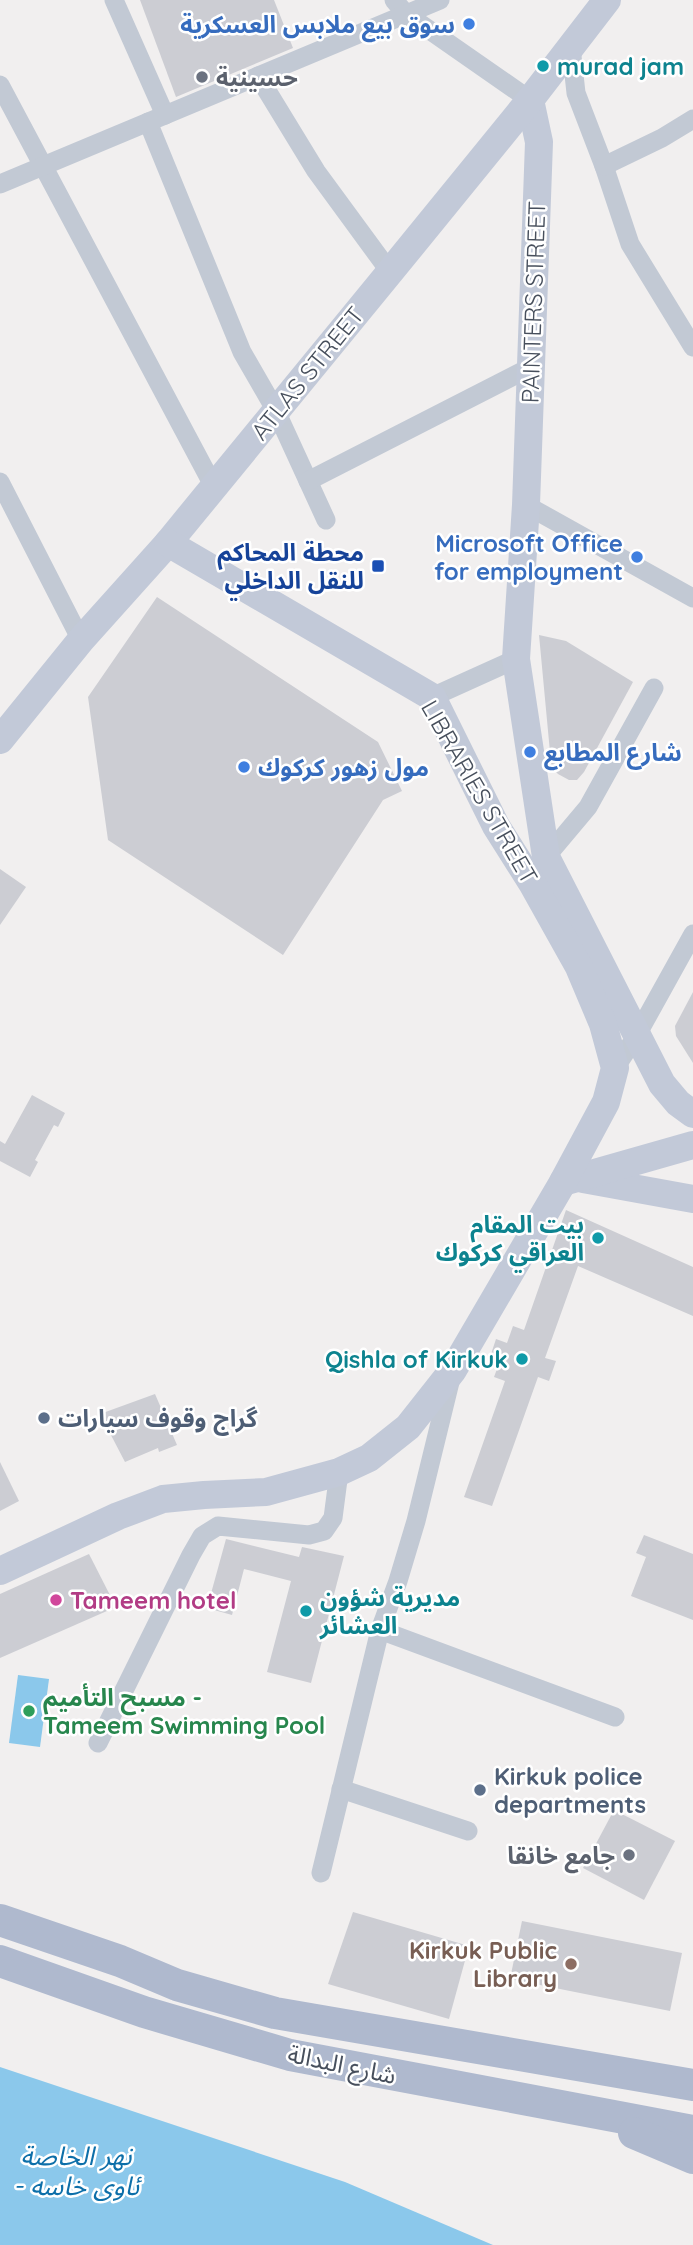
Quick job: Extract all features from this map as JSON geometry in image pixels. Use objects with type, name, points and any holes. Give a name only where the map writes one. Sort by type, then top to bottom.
[{"type":"main road","name":"شارع البدالة","points":[[0,1920],[120,1961],[177,1984],[275,2013],[693,2085]]},
{"type":"main road","name":"شارع البدالة","points":[[0,1961],[144,2012],[290,2055],[693,2131]]},
{"type":"main road","points":[[581,2111],[693,2158]]},
{"type":"street","points":[[114,0],[242,352],[276,411],[326,520]]},
{"type":"street","points":[[0,184],[258,76],[400,6],[440,0]]},
{"type":"street","name":"ATLAS STREET","points":[[0,740],[81,640],[214,487],[530,100],[607,0]]},
{"type":"street","points":[[400,6],[530,100]]},
{"type":"street","points":[[571,47],[576,93],[630,244],[693,347]]},
{"type":"street","points":[[258,76],[316,171],[390,272]]},
{"type":"street","points":[[0,85],[214,487]]},
{"type":"street","name":"PAINTERS STREET","points":[[526,505],[539,142],[530,100]]},
{"type":"street","points":[[604,166],[662,138],[693,119]]},
{"type":"street","points":[[308,481],[531,367]]},
{"type":"street","points":[[0,482],[81,640]]},
{"type":"street","points":[[526,505],[693,598]]},
{"type":"street","name":"LIBRARIES STREET","points":[[526,505],[516,659],[546,857],[662,1084],[678,1103],[693,1114]]},
{"type":"street","name":"LIBRARIES STREET","points":[[168,543],[432,697],[496,826],[579,967],[603,1024],[614,1077]]},
{"type":"street","points":[[432,697],[516,659]]},
{"type":"street","points":[[546,857],[588,807],[654,688]]},
{"type":"street","points":[[0,1571],[118,1516],[163,1499],[204,1494],[266,1492],[339,1472],[369,1458],[408,1427],[453,1370],[570,1180],[606,1102],[614,1077],[693,934]]},
{"type":"street","points":[[570,1180],[693,1145]]},
{"type":"street","points":[[570,1180],[693,1199]]},
{"type":"street","points":[[321,1873],[380,1630],[416,1521],[453,1370]]},
{"type":"street","points":[[98,1743],[202,1536],[218,1526],[309,1535],[324,1531],[333,1518],[339,1472]]},
{"type":"street","points":[[380,1630],[615,1717]]},
{"type":"street","points":[[341,1788],[468,1831]]},
{"type":"water","name":"مسبح التأميم - Tameem Swimming Pool","points":[[18,1675],[49,1679],[40,1747],[9,1743]]},
{"type":"water","name":"نهر الخاصة - ئاوی خاسە","points":[[0,2067],[345,2182],[493,2245],[0,2245]]},
{"type":"building","name":"حسينية","points":[[140,0],[274,0],[293,48],[176,97]]},
{"type":"building","name":"مول زهور كركوك","points":[[157,597],[378,742],[402,791],[383,800],[283,955],[108,840],[88,697]]},
{"type":"building","points":[[539,635],[566,641],[633,682],[584,772],[577,780],[569,780],[552,768]]},
{"type":"building","points":[[0,869],[26,887],[0,925]]},
{"type":"building","points":[[693,992],[693,1063],[676,1036],[675,1026]]},
{"type":"building","points":[[32,1095],[65,1113],[58,1127],[54,1125],[35,1160],[38,1162],[30,1177],[0,1161],[0,1141],[5,1144]]},
{"type":"building","name":"Qishla of Kirkuk","points":[[566,1210],[693,1267],[693,1316],[578,1266],[545,1358],[556,1361],[549,1381],[538,1377],[492,1506],[464,1497],[505,1381],[494,1377],[500,1361],[490,1357],[496,1339],[507,1343],[513,1326],[524,1330]]},
{"type":"building","points":[[155,1394],[177,1445],[159,1452],[158,1448],[125,1462],[100,1414]]},
{"type":"building","points":[[0,1462],[19,1501],[0,1511]]},
{"type":"building","points":[[644,1535],[693,1554],[693,1620],[631,1596],[646,1557],[636,1553]]},
{"type":"building","name":"مديرية شؤون العشائر","points":[[226,1539],[299,1557],[302,1547],[344,1556],[311,1683],[267,1672],[291,1581],[244,1569],[232,1615],[207,1608]]},
{"type":"building","name":"Tameem hotel","points":[[89,1554],[116,1607],[0,1658],[0,1594]]},
{"type":"building","name":"جامع خانقا","points":[[614,1810],[675,1841],[644,1900],[583,1868]]},
{"type":"building","points":[[353,1912],[469,1946],[449,2019],[328,1984]]},
{"type":"building","name":"Kirkuk Public Library","points":[[522,1921],[682,1953],[670,2011],[510,1979]]},
{"type":"place","name":"سوق بيع ملابس العسكرية","points":[[469,24]]},
{"type":"place","name":"murad jam","points":[[543,66]]},
{"type":"place","name":"حسينية","points":[[202,77]]},
{"type":"place","name":"Microsoft Office for employment","points":[[637,557]]},
{"type":"place","name":"محطة المحاكم للنقل الداخلي","points":[[378,566]]},
{"type":"place","name":"شارع المطابع","points":[[530,752]]},
{"type":"place","name":"مول زهور كركوك","points":[[244,767]]},
{"type":"place","name":"بيت المقام العراقي كركوك","points":[[598,1238]]},
{"type":"place","name":"Qishla of Kirkuk","points":[[522,1359]]},
{"type":"place","name":"گراج وقوف سيارات","points":[[44,1418]]},
{"type":"place","name":"Tameem hotel","points":[[56,1600]]},
{"type":"place","name":"مديرية شؤون العشائر","points":[[306,1611]]},
{"type":"place","name":"مسبح التأميم - Tameem Swimming Pool","points":[[29,1711]]},
{"type":"place","name":"Kirkuk police departments","points":[[480,1790]]},
{"type":"place","name":"جامع خانقا","points":[[629,1855]]},
{"type":"place","name":"Kirkuk Public Library","points":[[571,1964]]}]
